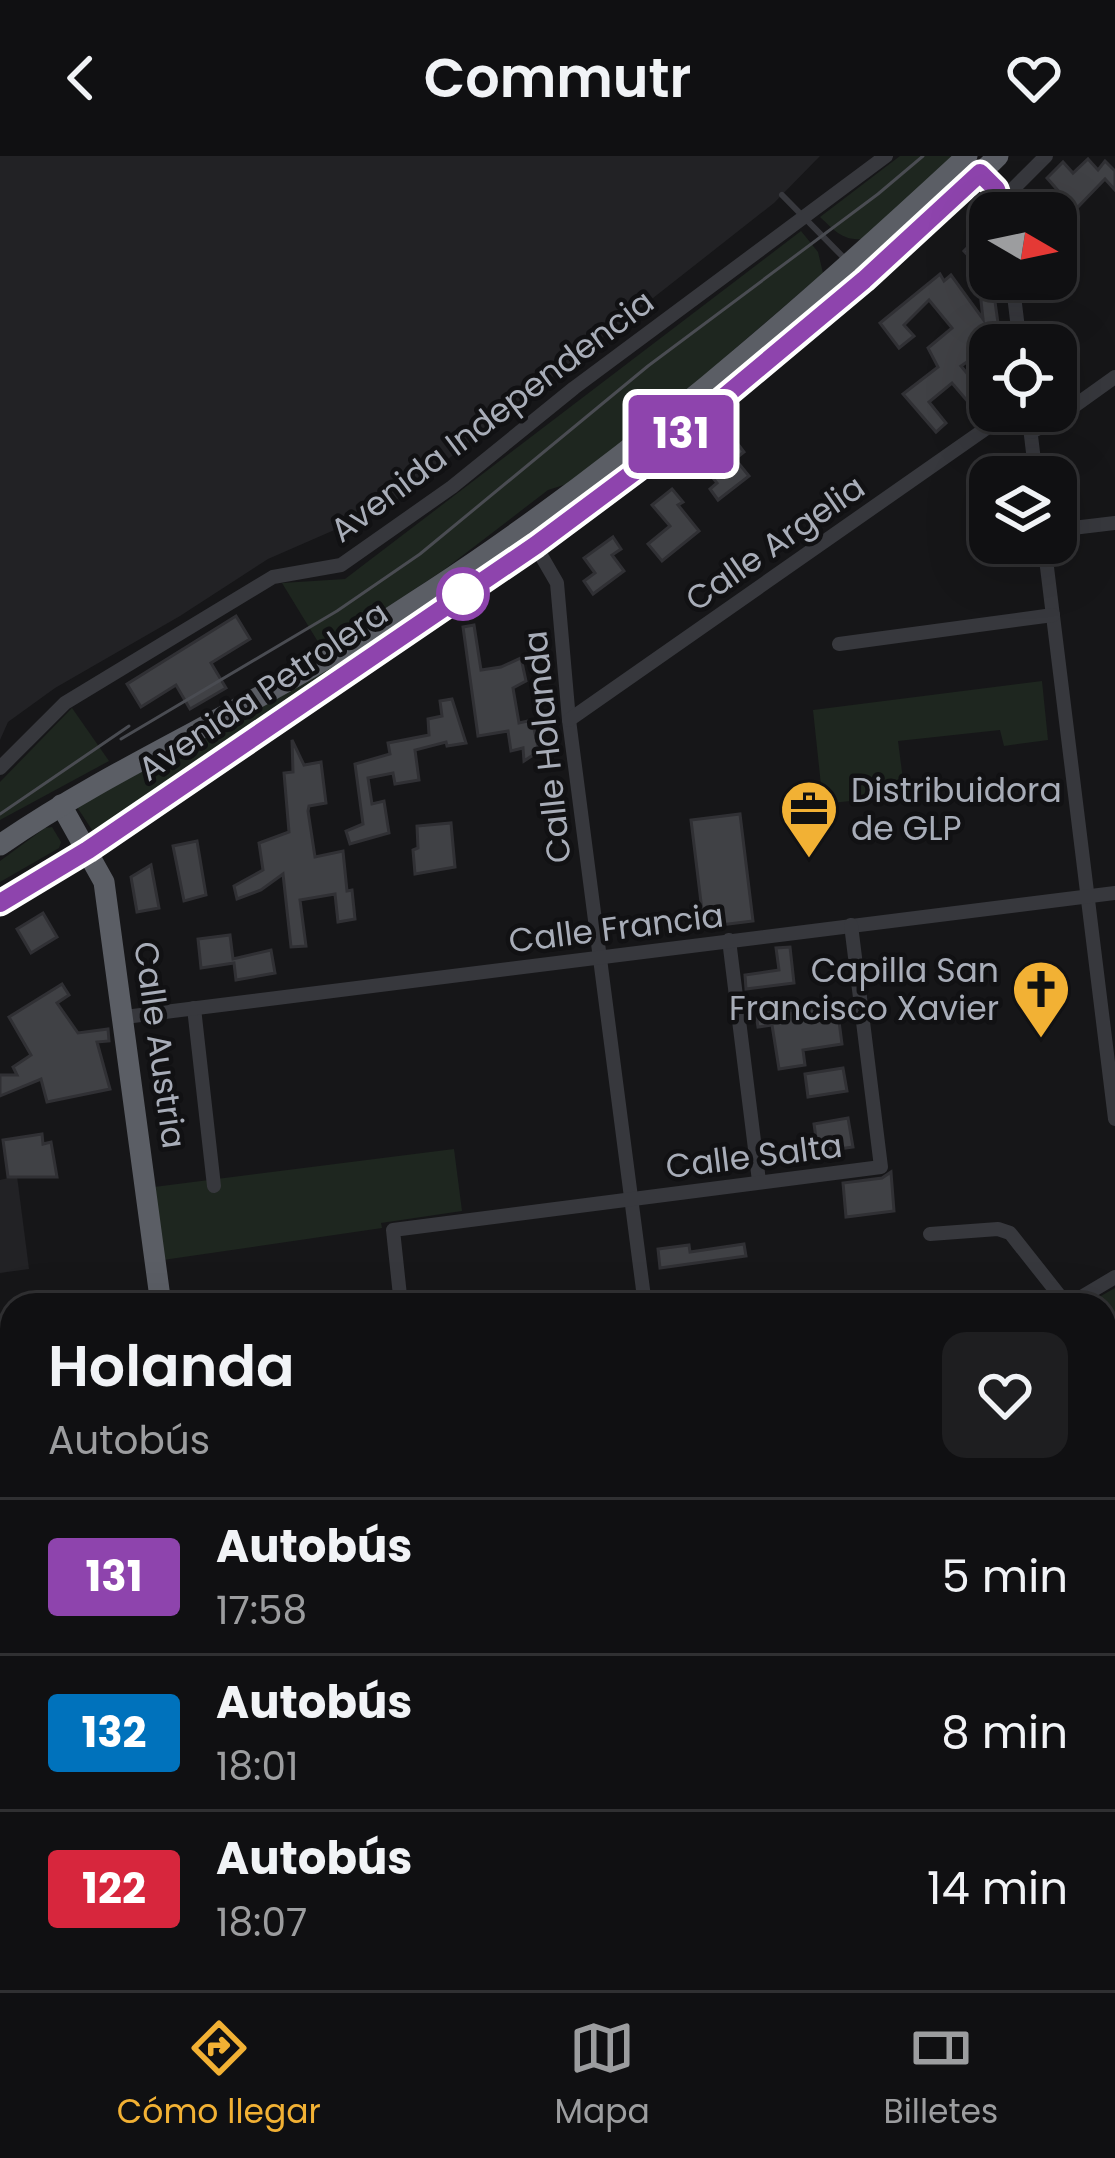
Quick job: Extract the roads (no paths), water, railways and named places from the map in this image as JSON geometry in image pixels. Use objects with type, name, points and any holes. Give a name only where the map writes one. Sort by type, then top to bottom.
[{"type":"highway","name":"Avenida Petrolera","points":[[0,902],[88,850],[536,545],[667,446],[974,165],[998,156]]},
{"type":"highway","name":"Avenida Petrolera","points":[[0,845],[61,805],[323,660],[435,588],[598,472],[857,272]]},
{"type":"highway","name":"Calle Austria","points":[[61,805],[104,882],[160,1293]]},
{"type":"street","name":"Avenida Independencia","points":[[0,768],[65,703],[273,577],[341,565],[452,487],[574,388],[886,156]]},
{"type":"street","points":[[1015,192],[1046,156]]},
{"type":"street","points":[[974,165],[993,192]]},
{"type":"street","points":[[1077,404],[1115,377]]},
{"type":"street","name":"Calle Argelia","points":[[569,720],[981,432]]},
{"type":"street","points":[[1031,432],[1034,456]]},
{"type":"street","points":[[1077,528],[1115,523]]},
{"type":"street","name":"Calle Holanda","points":[[536,545],[557,583],[569,720],[643,1293]]},
{"type":"street","points":[[1047,564],[1115,1119]]},
{"type":"street","points":[[839,644],[1053,614]]},
{"type":"street","name":"Calle Francia","points":[[125,1017],[1115,892]]},
{"type":"street","name":"Calle Salta","points":[[400,1293],[393,1230],[881,1167],[851,925]]},
{"type":"street","points":[[729,940],[759,1181]]},
{"type":"street","points":[[194,1008],[214,1186]]},
{"type":"street","points":[[930,1234],[998,1229],[1010,1233],[1058,1293]]},
{"type":"street","points":[[1088,1293],[1115,1277]]},
{"type":"lane","points":[[782,195],[857,272]]},
{"type":"tram line","points":[[121,739],[337,611],[420,554],[648,366],[923,156]]},
{"type":"tram line","points":[[0,814],[129,726]]},
{"type":"place","name":"Distribuidora de GLP","points":[[809,860]]},
{"type":"place","name":"Capilla San Francisco Xavier","points":[[1041,1040]]}]
